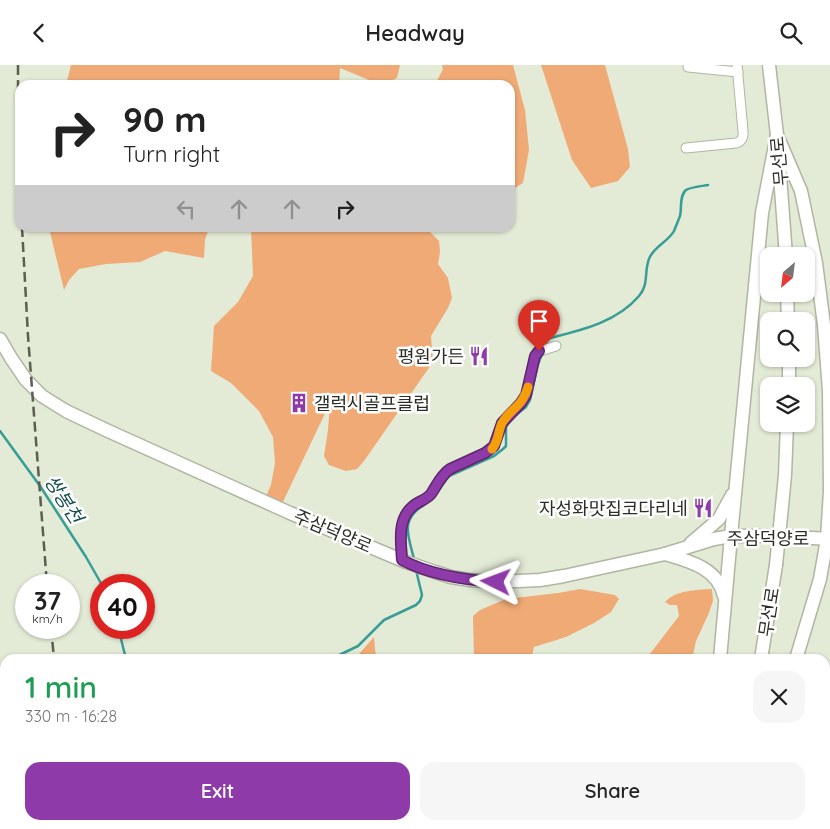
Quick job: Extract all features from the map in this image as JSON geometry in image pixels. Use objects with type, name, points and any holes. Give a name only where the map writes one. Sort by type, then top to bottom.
[{"type":"street","name":"무선로","points":[[769,65],[785,247]]},
{"type":"street","points":[[686,148],[736,143],[741,141],[743,133],[737,68],[688,67]]},
{"type":"street","points":[[720,654],[762,213],[776,135]]},
{"type":"street","points":[[776,135],[802,191],[816,263],[824,325],[829,391],[829,539],[820,579],[798,654]]},
{"type":"street","name":"주삼덕양로","points":[[0,339],[10,358],[26,380],[42,396],[66,411],[280,508],[404,561],[452,577],[496,582],[525,581],[564,576],[665,554],[714,539],[731,536],[829,539]]},
{"type":"street","points":[[404,561],[401,542],[402,527],[408,511],[430,495],[447,471],[485,453],[494,446],[502,423],[526,395],[535,356],[539,351],[556,346]]},
{"type":"street","name":"무선로","points":[[762,654],[776,565],[785,475],[787,432]]},
{"type":"street","points":[[685,548],[719,519],[729,503],[736,486]]},
{"type":"street","points":[[665,554],[692,562],[706,569],[720,583],[725,600]]},
{"type":"street","points":[[820,579],[830,566]]},
{"type":"shaded area","points":[[71,65],[400,65],[397,78],[392,80],[369,80],[340,68],[339,80],[67,80]]},
{"type":"shaded area","points":[[442,65],[513,65],[525,110],[529,150],[523,183],[515,188],[515,80],[438,80],[443,69]]},
{"type":"shaded area","points":[[541,65],[605,65],[628,149],[630,167],[618,181],[591,188],[572,160]]},
{"type":"shaded area","points":[[50,232],[208,232],[205,240],[204,258],[165,251],[140,262],[106,264],[79,269],[69,280],[64,290]]},
{"type":"shaded area","points":[[251,232],[430,232],[439,241],[438,264],[448,278],[452,298],[431,336],[433,362],[364,461],[357,469],[346,471],[329,465],[324,456],[330,403],[280,508],[264,501],[271,485],[275,463],[273,437],[259,411],[231,383],[211,371],[214,326],[238,302],[253,276]]},
{"type":"shaded area","points":[[580,589],[615,595],[619,599],[611,612],[594,623],[566,637],[534,647],[532,654],[474,654],[473,616],[480,610],[506,599]]},
{"type":"shaded area","points":[[712,589],[713,601],[696,641],[693,654],[650,654],[679,616],[677,605],[670,605],[665,602],[675,595],[693,590]]},
{"type":"shaded area","points":[[374,637],[376,654],[359,654]]},
{"type":"waterway","points":[[544,346],[550,338],[598,324],[610,319],[630,305],[642,292],[651,255],[674,231],[680,216],[684,193],[691,188],[708,185]]},
{"type":"waterway","points":[[438,491],[449,476],[494,456],[506,446],[506,427],[512,418],[526,407],[530,400],[542,354]]},
{"type":"waterway","name":"쌍봉천","points":[[0,431],[40,486],[96,574]]},
{"type":"waterway","points":[[414,559],[408,536],[409,523],[411,517],[424,505]]},
{"type":"waterway","points":[[341,654],[358,646],[384,620],[416,605],[420,601],[422,595],[416,570]]},
{"type":"waterway","name":"쌍봉천","points":[[121,639],[125,654]]},
{"type":"railway","points":[[18,65],[18,80]]},
{"type":"railway","points":[[22,232],[28,336],[46,574]]},
{"type":"railway","points":[[52,639],[54,654]]},
{"type":"slow traffic","points":[[492,449],[502,423],[524,399],[528,387]]},
{"type":"place","name":"평원가든","points":[[479,356]]},
{"type":"place","name":"갤럭시골프클럽","points":[[299,403]]},
{"type":"place","name":"자성화맛집코다리네","points":[[703,508]]},
{"type":"route","points":[[496,582],[452,577],[435,573],[402,560],[403,521],[405,515],[414,505],[430,495],[445,473],[490,451],[498,438],[502,423],[526,395],[535,356],[539,351]]}]
